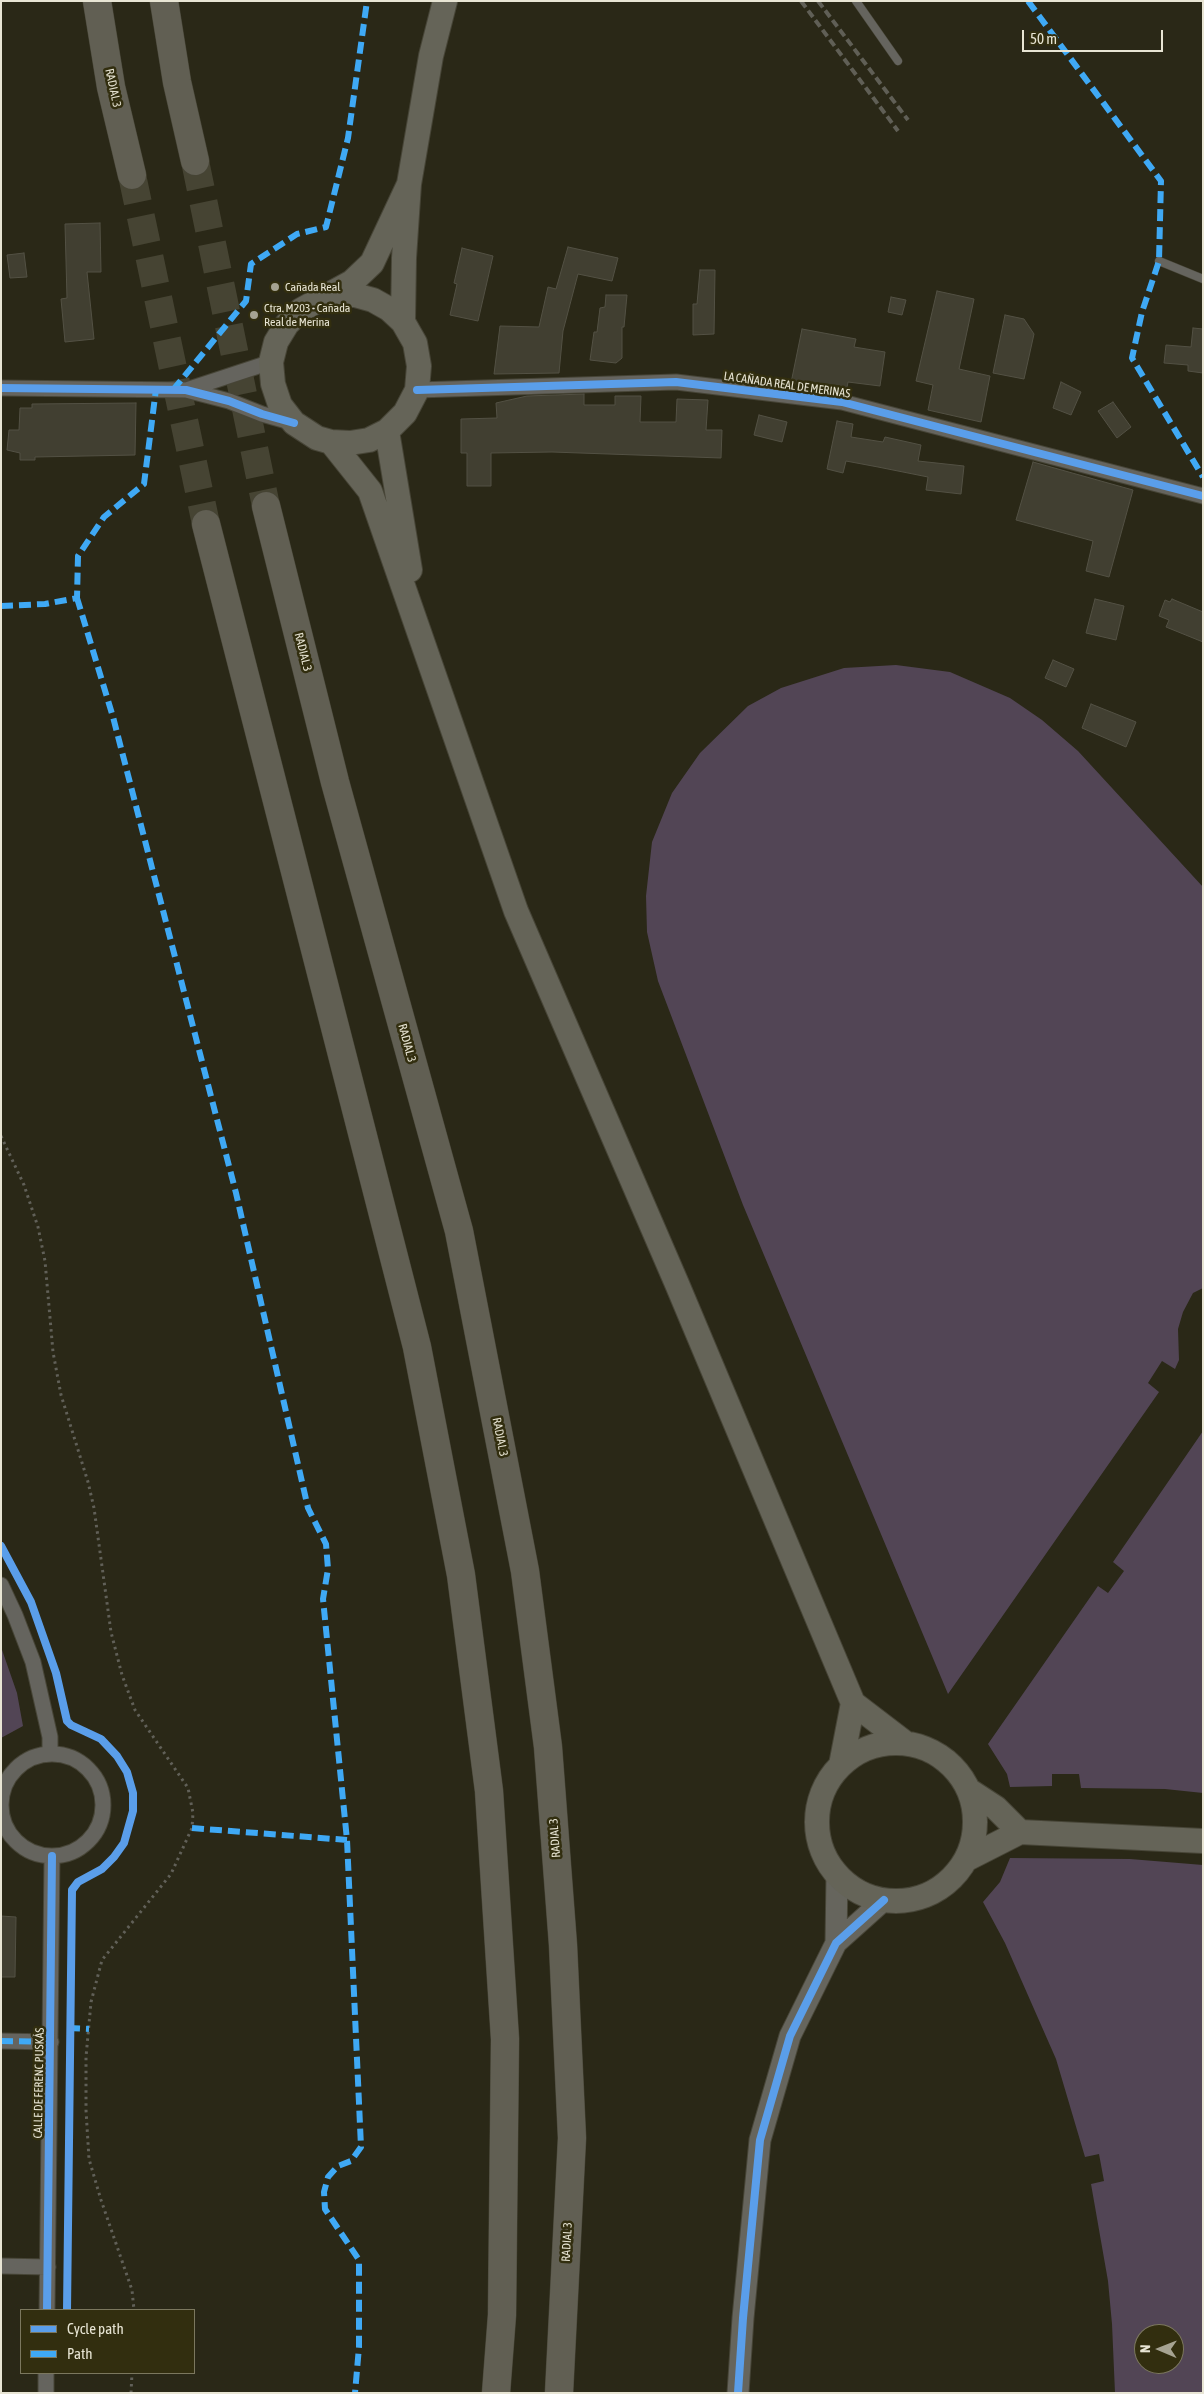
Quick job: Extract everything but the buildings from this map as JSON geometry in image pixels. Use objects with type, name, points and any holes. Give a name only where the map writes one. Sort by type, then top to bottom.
[{"type":"highway","name":"RADIAL 3","points":[[97,1],[112,87],[132,174]]},
{"type":"highway","points":[[164,1],[177,82],[195,161]]},
{"type":"highway","points":[[168,1],[177,82]]},
{"type":"highway","name":"RADIAL 3","points":[[266,506],[335,782],[459,1231],[525,1571],[548,1747],[563,1945],[572,2138],[559,2393]]},
{"type":"highway","points":[[206,524],[417,1347],[462,1575],[489,1791],[505,2039],[502,2315],[496,2393]]},
{"type":"main road","points":[[403,322],[404,258],[409,184],[431,56],[444,1]]},
{"type":"main road","points":[[319,300],[337,295],[355,295],[373,300],[389,309],[403,322],[415,343],[420,366],[416,390],[405,413],[387,431],[369,440],[350,444],[331,442],[317,438],[294,422],[280,405],[273,384],[271,362],[276,342],[286,324],[301,310],[319,300],[352,282],[372,263],[409,184]]},
{"type":"main road","points":[[387,431],[410,571],[435,674]]},
{"type":"main road","points":[[331,442],[370,491],[516,911],[673,1275],[853,1703],[904,1742]]},
{"type":"main road","points":[[841,1765],[853,1703]]},
{"type":"main road","points":[[904,1742],[925,1747],[944,1758],[959,1773],[970,1791],[975,1822],[974,1837],[967,1859],[952,1878],[933,1892],[917,1899],[901,1901],[884,1900],[858,1892],[837,1874],[822,1848],[818,1834],[818,1812],[825,1787],[841,1765],[860,1751],[881,1743],[904,1742]]},
{"type":"main road","points":[[970,1791],[996,1808],[1020,1832]]},
{"type":"main road","points":[[967,1859],[1020,1832],[1203,1841]]},
{"type":"street","points":[[186,390],[271,362]]},
{"type":"street","name":"LA CAÑADA REAL DE MERINAS","points":[[416,390],[676,382],[842,402],[1203,496]]},
{"type":"street","points":[[1,388],[186,390],[229,401],[262,414],[294,422]]},
{"type":"street","points":[[1,1586],[16,1615],[33,1662],[50,1737],[50,1753]]},
{"type":"street","points":[[50,1753],[74,1758],[93,1774],[99,1785],[103,1809],[94,1833],[86,1843],[64,1854],[52,1856],[31,1851],[22,1846],[14,1839],[2,1821],[3,1784],[28,1759],[50,1753]]},
{"type":"street","name":"CALLE DE FERENC PUSKÁS","points":[[47,2309],[52,1856]]},
{"type":"street","points":[[836,1943],[837,1874]]},
{"type":"street","points":[[738,2393],[742,2318],[760,2140],[790,2036],[836,1943],[884,1900]]},
{"type":"street","points":[[1,2041],[51,2042]]},
{"type":"street","points":[[1,2266],[48,2267]]},
{"type":"street","points":[[46,2374],[46,2393]]},
{"type":"lane","points":[[856,1],[898,61]]},
{"type":"lane","points":[[1159,261],[1203,279]]},
{"type":"path","points":[[1,1136],[24,1186],[38,1227],[46,1261],[53,1352],[61,1395],[88,1482],[94,1508],[108,1613],[122,1674],[135,1710],[188,1788],[193,1814],[192,1828],[171,1874],[102,1960],[91,2002],[86,2057],[86,2110],[89,2159],[132,2290],[134,2309]]},
{"type":"path","points":[[131,2393],[132,2374]]},
{"type":"shaded area","points":[[896,665],[950,672],[1010,698],[1042,720],[1078,751],[1203,887],[1203,1288],[1193,1293],[1183,1312],[1178,1329],[1179,1360],[1175,1369],[1162,1361],[1148,1383],[1159,1392],[948,1694],[743,1205],[658,981],[647,932],[646,896],[652,842],[672,793],[700,753],[748,706],[781,688],[844,668]]},
{"type":"shaded area","points":[[1203,1431],[1203,1793],[1165,1789],[1081,1788],[1079,1774],[1052,1774],[1052,1786],[1010,1787],[1007,1774],[988,1744],[1098,1586],[1108,1593],[1124,1571],[1113,1562]]},
{"type":"shaded area","points":[[1,1647],[17,1693],[23,1726],[1,1738]]},
{"type":"shaded area","points":[[1010,1858],[1130,1859],[1203,1865],[1203,2393],[1115,2393],[1108,2281],[1091,2184],[1104,2181],[1099,2154],[1085,2157],[1056,2059],[1005,1943],[983,1902],[1000,1882]]},
{"type":"tunnel","points":[[195,161],[266,506]]},
{"type":"tunnel","points":[[132,175],[206,524]]},
{"type":"railway","points":[[801,1],[898,131]]},
{"type":"railway","points":[[818,1],[908,120]]},
{"type":"marked path","points":[[173,390],[246,301],[251,264],[297,234],[326,227],[348,138],[367,1]]},
{"type":"marked path","points":[[1028,1],[1161,181],[1159,261],[1142,312],[1132,358],[1203,477]]},
{"type":"marked path","points":[[1,606],[45,604],[77,598],[78,556],[104,517],[144,484],[156,389]]},
{"type":"marked path","points":[[77,598],[113,717],[236,1193],[308,1508],[326,1544],[328,1569],[323,1599],[347,1840],[361,2147],[351,2161],[338,2166],[328,2177],[324,2192],[325,2209],[359,2260],[359,2347],[355,2393]]},
{"type":"marked path","points":[[192,1828],[347,1840]]},
{"type":"marked path","points":[[68,2028],[89,2029]]},
{"type":"marked path","points":[[1,2041],[51,2042]]},
{"type":"cycle path","points":[[417,390],[676,382],[842,402],[1203,496]]},
{"type":"cycle path","points":[[1,388],[186,390],[229,401],[262,414],[294,423]]},
{"type":"cycle path","points":[[1,1546],[31,1602],[56,1673],[67,1721],[71,1725],[101,1739],[117,1756],[127,1772],[133,1793],[133,1811],[124,1843],[102,1869],[78,1882],[72,1890],[67,2309]]},
{"type":"cycle path","points":[[47,2309],[52,1856]]},
{"type":"cycle path","points":[[738,2393],[743,2318],[760,2140],[790,2036],[836,1943],[884,1900]]},
{"type":"place","name":"Cañada Real","points":[[275,287]]},
{"type":"place","name":"Ctra. M203 - Cañada Real de Merina","points":[[254,315]]}]
